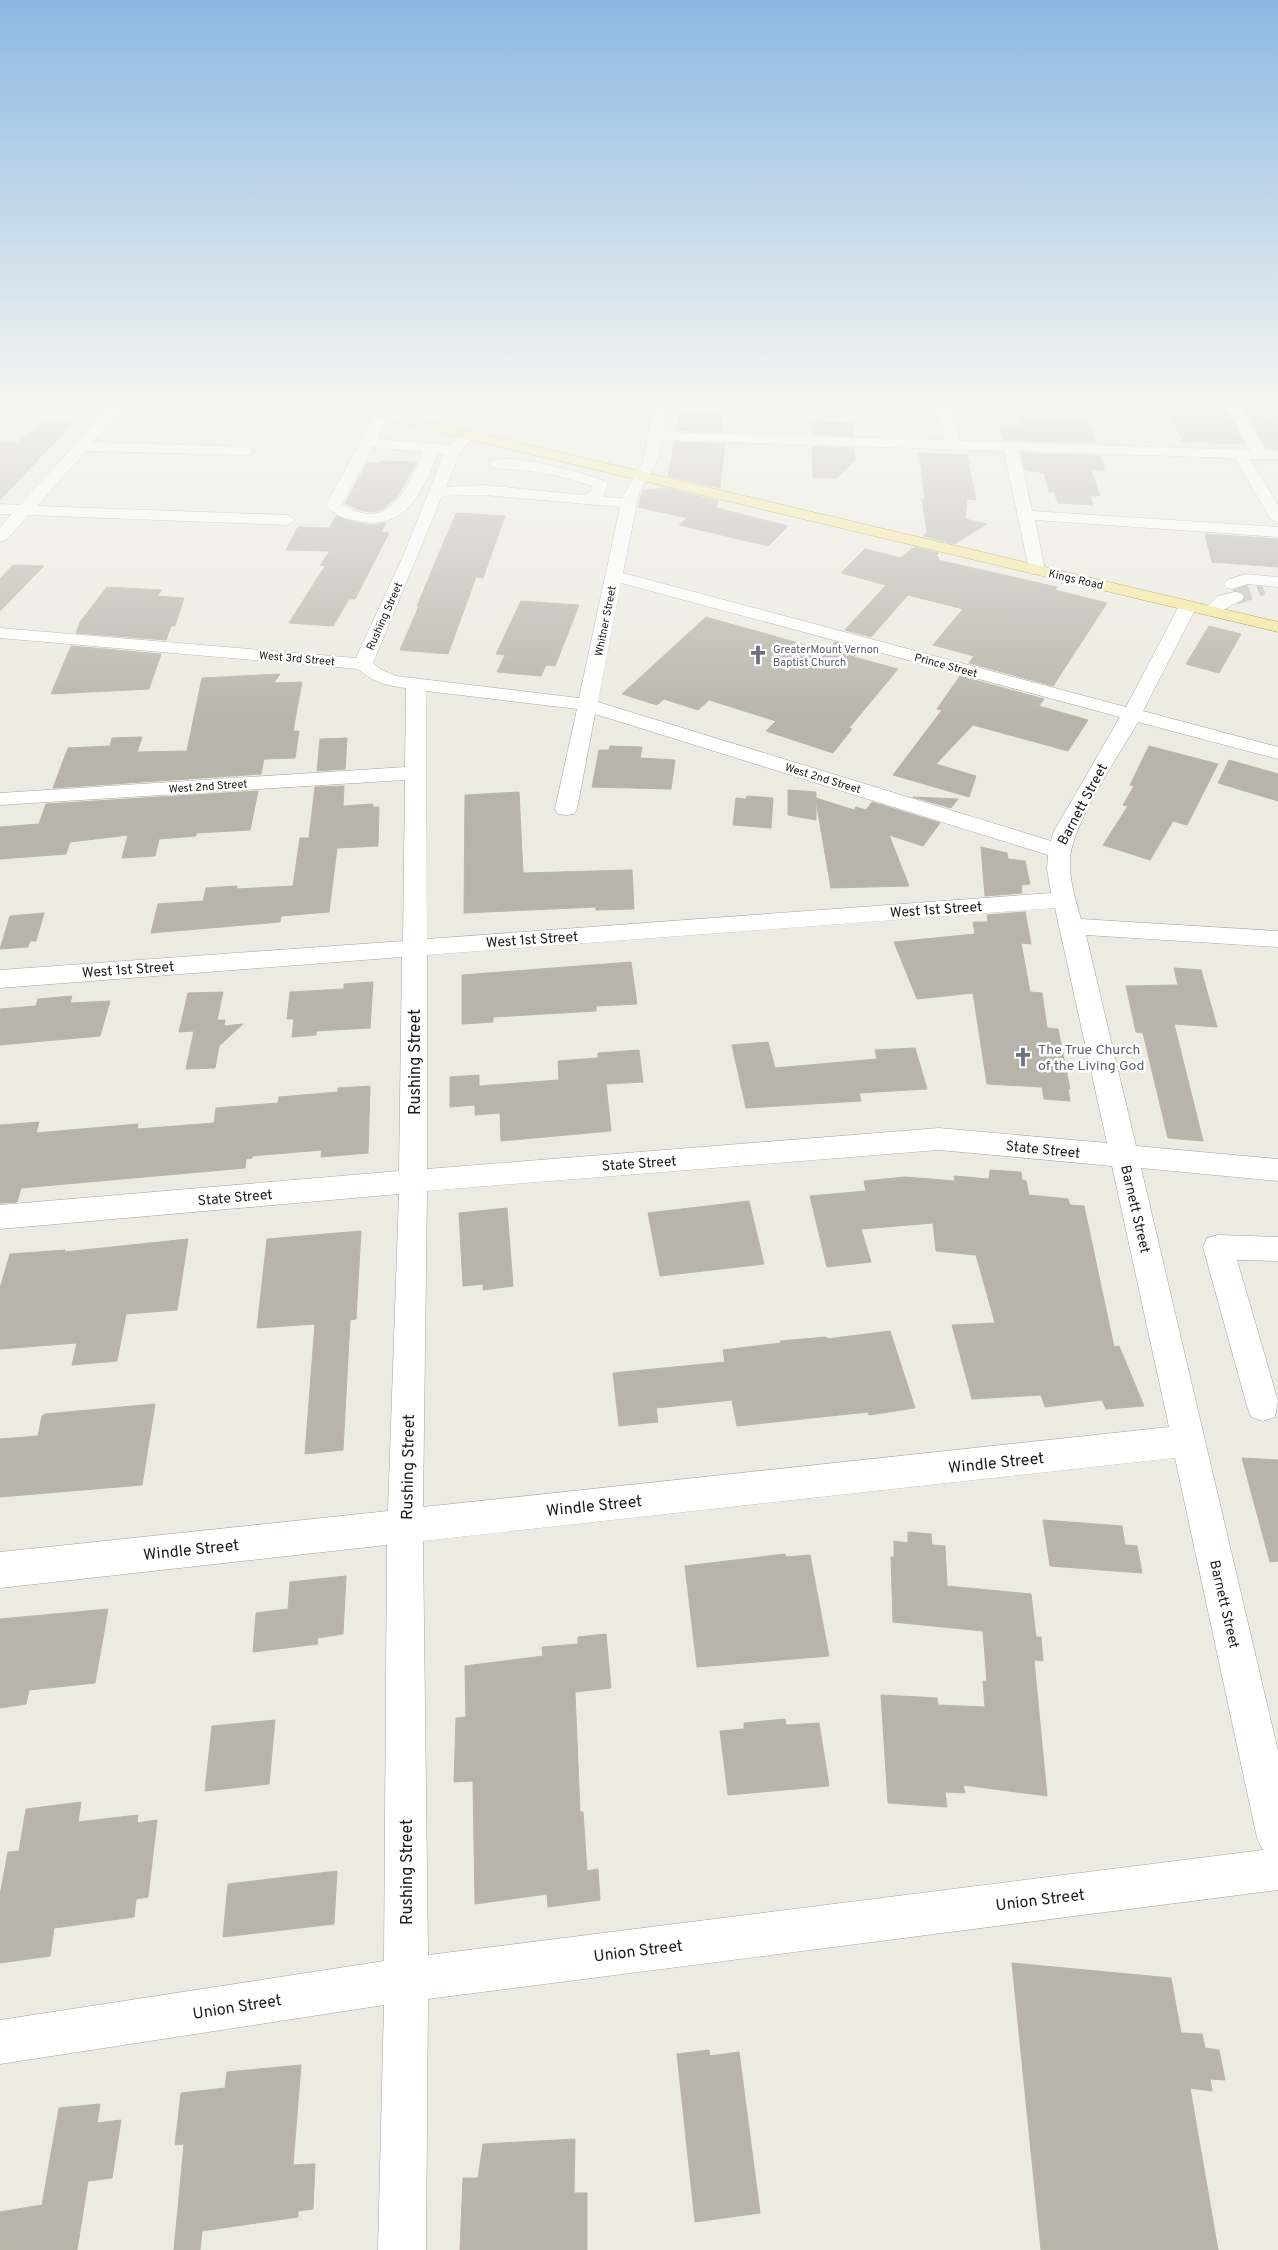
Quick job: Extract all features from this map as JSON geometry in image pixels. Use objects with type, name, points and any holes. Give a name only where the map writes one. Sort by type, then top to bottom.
[{"type":"main road","name":"Kings Road","points":[[793,512],[1038,570],[1219,598],[1278,627]]},
{"type":"street","points":[[0,538],[22,512]]},
{"type":"street","points":[[77,512],[287,520]]},
{"type":"street","points":[[342,512],[362,518],[384,517],[398,512]]},
{"type":"street","name":"Rushing Street","points":[[363,664],[428,512]]},
{"type":"street","name":"Whitner Street","points":[[566,809],[627,512]]},
{"type":"street","points":[[1026,512],[1038,570]]},
{"type":"street","points":[[1027,515],[1278,532]]},
{"type":"street","name":"Prince Street","points":[[613,576],[1278,753]]},
{"type":"street","points":[[1219,598],[1246,579],[1269,583]]},
{"type":"street","name":"Barnett Street","points":[[1219,598],[1132,714],[1064,833],[1058,851],[1058,880],[1068,913],[1278,1838]]},
{"type":"street","name":"West 3rd Street","points":[[0,633],[363,664],[373,673],[386,678],[416,684],[588,705]]},
{"type":"street","name":"Rushing Street","points":[[402,2250],[406,1980],[405,1526],[413,1181],[416,684]]},
{"type":"street","name":"West 2nd Street","points":[[588,705],[1058,851]]},
{"type":"street","name":"West 2nd Street","points":[[0,799],[416,773]]},
{"type":"street","name":"West 1st Street","points":[[0,979],[415,947],[1068,913],[1278,939]]},
{"type":"street","name":"State Street","points":[[0,1217],[413,1181],[939,1139],[1278,1170]]},
{"type":"street","points":[[1263,1406],[1218,1247],[1278,1249]]},
{"type":"street","name":"Windle Street","points":[[0,1570],[1188,1441]]},
{"type":"street","name":"Union Street","points":[[0,2042],[406,1980],[1278,1869]]},
{"type":"building","points":[[660,512],[732,512],[788,526],[768,546],[679,525],[687,518]]},
{"type":"building","points":[[924,512],[966,512],[965,519],[987,524],[954,544],[923,536],[927,532]]},
{"type":"building","points":[[456,513],[505,516],[483,578],[476,577],[448,654],[400,650],[419,606],[417,606]]},
{"type":"building","points":[[336,516],[357,523],[374,525],[386,523],[381,532],[389,533],[355,599],[349,599],[333,626],[289,623],[325,566],[320,565],[330,551],[286,550],[298,527],[329,528]]},
{"type":"building","points":[[1205,534],[1278,539],[1278,567],[1212,562]]},
{"type":"building","points":[[914,547],[939,553],[936,555],[939,558],[938,560],[1057,587],[1055,590],[1107,603],[1053,686],[969,663],[974,656],[933,645],[963,609],[908,595],[871,637],[845,630],[886,585],[841,573],[865,549],[901,558]]},
{"type":"building","points":[[13,565],[44,566],[0,611],[0,579]]},
{"type":"building","points":[[107,587],[162,590],[157,596],[184,598],[175,626],[171,626],[166,640],[76,633],[80,622]]},
{"type":"building","points":[[521,601],[579,605],[555,666],[546,665],[541,676],[497,672],[505,655],[496,654]]},
{"type":"building","points":[[706,617],[827,651],[835,642],[861,649],[854,657],[898,669],[849,728],[852,729],[833,753],[766,731],[776,721],[709,700],[698,710],[664,699],[657,705],[622,694]]},
{"type":"building","points":[[1209,626],[1241,634],[1219,673],[1186,664]]},
{"type":"building","points":[[71,646],[161,654],[149,689],[51,694]]},
{"type":"building","points":[[280,674],[274,683],[302,682],[293,731],[299,731],[295,758],[264,759],[261,774],[53,788],[68,748],[110,746],[112,738],[142,737],[137,752],[187,751],[202,678]]},
{"type":"building","points":[[960,676],[1044,699],[1039,706],[1088,720],[1068,751],[973,725],[936,764],[976,776],[969,797],[893,775],[942,710],[937,709]]},
{"type":"building","points":[[347,738],[345,769],[317,771],[320,739]]},
{"type":"building","points":[[610,746],[642,747],[640,758],[675,760],[671,789],[592,787],[599,750],[609,750]]},
{"type":"building","points":[[1149,746],[1218,764],[1187,825],[1173,821],[1150,860],[1103,845],[1128,806],[1123,805],[1134,786],[1130,785]]},
{"type":"building","points":[[1229,760],[1278,774],[1278,801],[1218,783]]},
{"type":"building","points":[[344,786],[343,806],[373,804],[373,807],[379,807],[378,846],[337,848],[329,912],[281,916],[280,922],[151,933],[158,904],[203,901],[206,888],[237,886],[237,889],[293,886],[300,838],[309,838],[315,787]]},
{"type":"building","points":[[788,790],[816,792],[816,798],[854,810],[856,807],[866,810],[872,802],[940,823],[923,846],[889,835],[909,886],[831,888],[816,801],[816,820],[788,815]]},
{"type":"building","points":[[258,791],[250,830],[196,833],[196,836],[159,839],[155,856],[122,858],[128,835],[70,842],[66,854],[0,859],[0,827],[39,824],[46,804]]},
{"type":"building","points":[[519,792],[523,873],[632,870],[634,909],[596,910],[596,907],[464,913],[465,795]]},
{"type":"building","points":[[747,796],[773,798],[771,828],[733,825],[736,798],[746,799]]},
{"type":"building","points":[[913,797],[958,799],[951,808]]},
{"type":"building","points":[[981,847],[1007,853],[1008,859],[1025,861],[1030,884],[1021,885],[1022,893],[985,896]]},
{"type":"building","points":[[1025,912],[1031,944],[1021,943],[1030,992],[1042,993],[1047,1028],[1058,1029],[1070,1089],[1068,1089],[1070,1101],[1044,1099],[1042,1087],[987,1084],[973,993],[917,999],[894,942],[975,934],[973,922],[988,922],[987,915]]},
{"type":"building","points":[[44,913],[36,941],[30,941],[28,947],[0,949],[10,916]]},
{"type":"building","points":[[631,962],[637,1004],[596,1006],[596,1011],[493,1017],[493,1022],[462,1024],[462,975]]},
{"type":"building","points":[[1174,968],[1201,970],[1217,1027],[1174,1024],[1203,1141],[1168,1138],[1143,1033],[1136,1032],[1126,986],[1178,985]]},
{"type":"building","points":[[373,982],[370,1028],[316,1031],[316,1035],[292,1037],[294,1019],[287,1019],[290,992],[344,989],[344,984]]},
{"type":"building","points":[[223,992],[217,1020],[225,1020],[224,1026],[243,1024],[219,1046],[215,1068],[186,1069],[194,1031],[179,1032],[188,993]]},
{"type":"building","points":[[72,996],[70,1003],[110,1001],[100,1036],[0,1045],[0,1009],[36,1006],[38,999]]},
{"type":"building","points":[[768,1042],[775,1068],[877,1059],[875,1050],[915,1048],[927,1089],[859,1093],[861,1101],[746,1108],[732,1045]]},
{"type":"building","points":[[639,1050],[643,1082],[606,1084],[611,1131],[501,1141],[500,1113],[475,1115],[475,1105],[450,1107],[450,1077],[479,1075],[479,1086],[559,1080],[558,1061],[598,1058],[598,1053]]},
{"type":"building","points":[[370,1086],[368,1153],[321,1157],[322,1150],[252,1156],[252,1158],[246,1159],[245,1168],[21,1188],[17,1202],[0,1203],[0,1125],[39,1122],[36,1133],[138,1124],[137,1129],[214,1123],[216,1108],[278,1103],[279,1097],[338,1092],[338,1088]]},
{"type":"building","points":[[990,1170],[1021,1172],[1022,1180],[1026,1181],[1029,1195],[1068,1199],[1070,1205],[1084,1206],[1114,1347],[1119,1346],[1144,1406],[1106,1409],[1102,1400],[1045,1407],[1041,1395],[972,1399],[952,1325],[995,1323],[976,1255],[936,1251],[933,1223],[861,1229],[871,1262],[827,1267],[810,1196],[866,1191],[864,1181],[905,1177],[955,1181],[954,1176],[989,1179]]},
{"type":"building","points":[[749,1201],[764,1264],[660,1276],[648,1213]]},
{"type":"building","points":[[507,1208],[513,1286],[483,1290],[483,1284],[463,1286],[459,1213]]},
{"type":"building","points":[[361,1231],[356,1319],[350,1320],[343,1450],[305,1454],[315,1324],[257,1328],[267,1239]]},
{"type":"building","points":[[188,1239],[177,1310],[126,1314],[117,1361],[72,1365],[77,1343],[0,1349],[0,1288],[10,1254],[65,1250],[64,1252]]},
{"type":"building","points":[[890,1331],[915,1408],[869,1415],[868,1412],[737,1426],[732,1400],[656,1408],[658,1422],[619,1426],[613,1373],[725,1362],[723,1350],[781,1343],[780,1341],[826,1337],[827,1339]]},
{"type":"building","points":[[155,1404],[142,1485],[0,1497],[0,1439],[38,1436],[42,1416],[45,1414]]},
{"type":"building","points":[[1242,1458],[1278,1460],[1278,1561],[1270,1562]]},
{"type":"building","points":[[1043,1520],[1122,1526],[1125,1545],[1137,1546],[1142,1573],[1050,1566]]},
{"type":"building","points":[[908,1532],[931,1534],[932,1545],[945,1546],[947,1586],[1031,1594],[1036,1637],[1041,1637],[1043,1661],[1034,1660],[1047,1796],[963,1785],[965,1793],[945,1792],[947,1807],[888,1803],[881,1695],[937,1698],[938,1705],[985,1707],[983,1681],[987,1682],[983,1631],[893,1622],[891,1557],[894,1557],[894,1541],[908,1543]]},
{"type":"building","points":[[785,1554],[786,1557],[810,1555],[829,1656],[697,1667],[685,1566]]},
{"type":"building","points":[[346,1576],[343,1634],[317,1638],[318,1644],[253,1652],[256,1613],[288,1609],[290,1582]]},
{"type":"building","points":[[108,1609],[95,1683],[29,1690],[26,1704],[0,1708],[0,1619]]},
{"type":"building","points":[[606,1634],[611,1688],[575,1692],[580,1812],[583,1812],[587,1871],[598,1869],[600,1900],[548,1907],[547,1894],[475,1904],[473,1781],[454,1782],[456,1718],[466,1717],[465,1666],[543,1656],[542,1647],[578,1644],[578,1637]]},
{"type":"building","points":[[785,1719],[786,1725],[819,1723],[829,1786],[728,1795],[720,1731],[744,1729],[744,1723]]},
{"type":"building","points":[[275,1720],[269,1784],[205,1791],[212,1726]]},
{"type":"building","points":[[81,1802],[78,1822],[138,1815],[137,1823],[157,1820],[148,1897],[136,1899],[134,1917],[54,1928],[50,1956],[0,1963],[0,1895],[8,1852],[19,1851],[26,1809]]},
{"type":"building","points":[[337,1871],[334,1924],[223,1937],[228,1884]]},
{"type":"building","points":[[1012,1963],[1171,1978],[1181,2033],[1202,2034],[1205,2048],[1219,2050],[1225,2080],[1210,2079],[1212,2091],[1190,2088],[1218,2250],[1041,2250]]},
{"type":"building","points":[[709,2050],[710,2056],[739,2052],[760,2213],[695,2222],[677,2054]]},
{"type":"building","points":[[301,2065],[293,2165],[315,2164],[313,2209],[298,2211],[298,2217],[202,2231],[200,2250],[174,2250],[184,2144],[175,2145],[181,2093],[225,2088],[227,2072]]},
{"type":"building","points":[[100,2104],[97,2123],[121,2120],[112,2178],[88,2181],[77,2250],[0,2250],[0,2212],[42,2205],[59,2108]]},
{"type":"building","points":[[575,2139],[574,2193],[587,2193],[587,2250],[460,2250],[463,2178],[478,2178],[483,2144]]},
{"type":"tunnel","points":[[1235,597],[1263,587]]},
{"type":"place","name":"GreaterMount Vernon Baptist Church","points":[[758,655]]},
{"type":"place","name":"The True Church of the Living God","points":[[1023,1057]]}]
